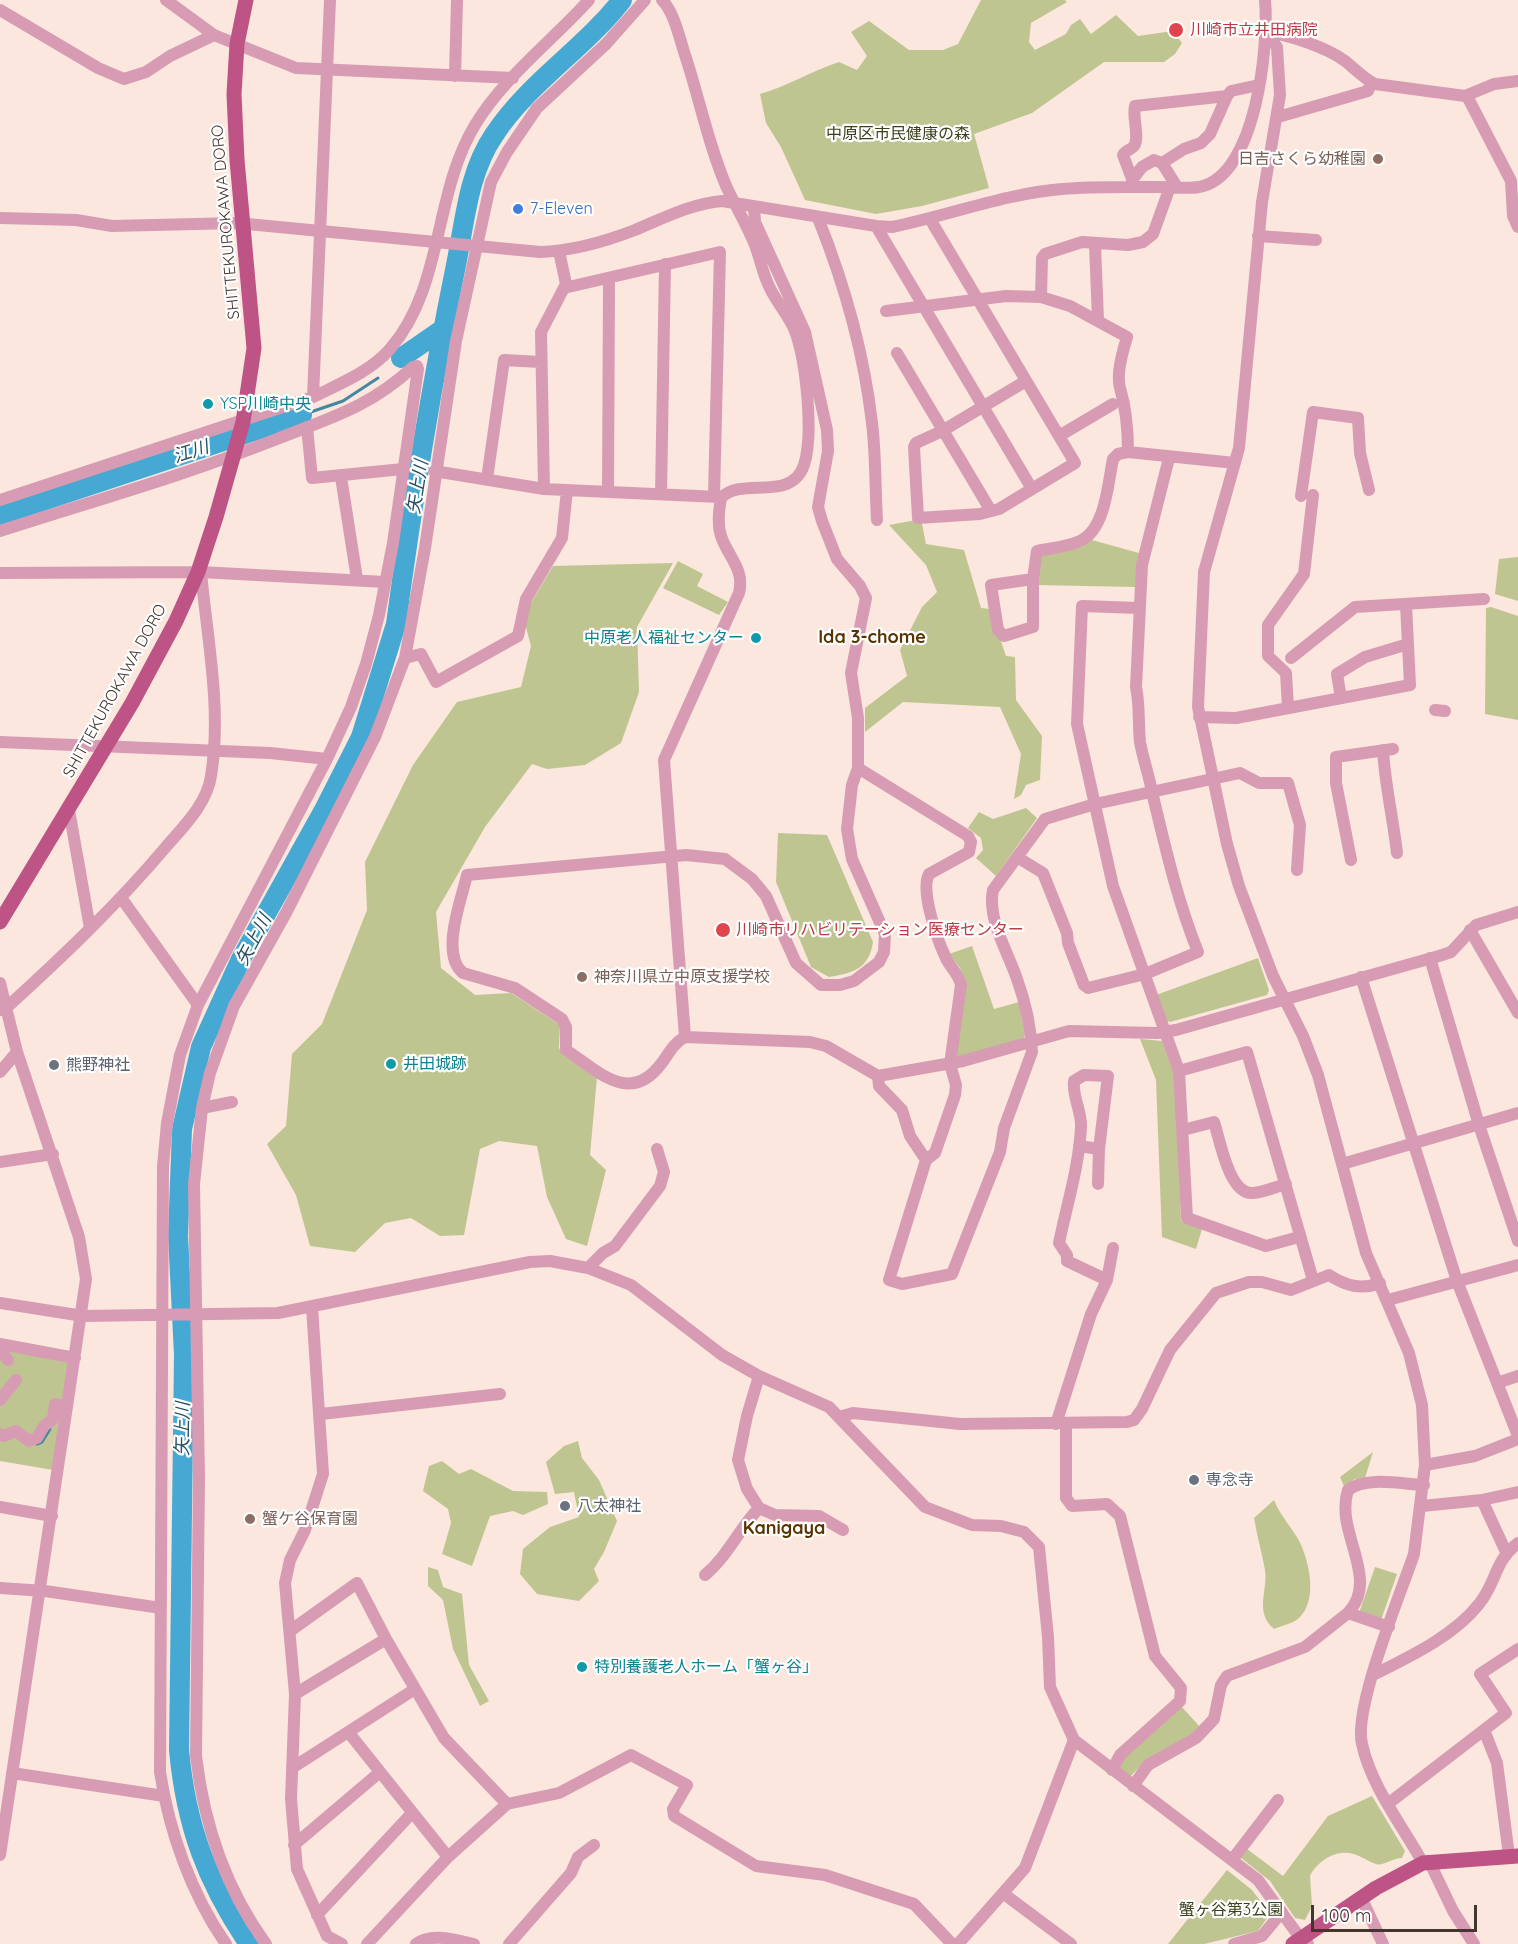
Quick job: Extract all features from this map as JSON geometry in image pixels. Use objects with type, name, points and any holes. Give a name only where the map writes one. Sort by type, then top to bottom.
[{"type":"main road","name":"SHITTEKUROKAWA DORO","points":[[0,906],[158,656],[196,572],[239,423],[254,348],[240,223],[235,125],[233,43],[238,0]]},
{"type":"main road","name":"SHITTEKUROKAWA DORO","points":[[233,43],[246,0]]},
{"type":"main road","name":"SHITTEKUROKAWA DORO","points":[[0,922],[69,810],[101,746]]},
{"type":"main road","points":[[1300,1942],[1362,1897],[1426,1862],[1514,1856]]},
{"type":"street","points":[[166,0],[214,35],[296,68],[513,78]]},
{"type":"street","points":[[313,397],[322,232],[330,0]]},
{"type":"street","points":[[455,76],[458,0]]},
{"type":"street","points":[[0,500],[313,397],[361,372],[390,349],[419,299],[428,276],[451,183],[470,134],[500,91],[589,0]]},
{"type":"street","points":[[266,1944],[251,1924],[219,1857],[200,1792],[196,1756],[199,1478],[194,1184],[202,1108],[210,1073],[234,1006],[286,913],[375,737],[405,658],[425,548],[434,471],[456,341],[473,247],[491,182],[507,152],[537,108],[606,44],[645,0]]},
{"type":"street","points":[[434,471],[544,489],[717,497],[735,489],[780,486],[797,476],[804,466],[809,432],[808,400],[795,332],[767,283],[755,245],[727,187],[669,12],[662,0]]},
{"type":"street","points":[[0,218],[76,220],[112,226],[240,223],[517,252],[559,251],[614,238],[701,203],[722,201],[818,218],[892,227],[1060,189],[1133,184],[1200,187],[1216,180],[1234,161],[1244,141],[1259,85],[1266,32],[1265,0]]},
{"type":"street","points":[[0,10],[98,68],[124,79],[146,72],[170,56],[214,35]]},
{"type":"street","points":[[1266,32],[1282,33],[1343,60],[1371,82],[1467,96],[1494,84],[1518,81]]},
{"type":"street","points":[[1266,32],[1277,47],[1280,62],[1278,117],[1258,236],[1242,427],[1235,463],[1204,572],[1199,717],[1239,886],[1283,999],[1303,1036],[1318,1075],[1366,1253],[1409,1353],[1422,1405],[1424,1485],[1414,1554],[1373,1675],[1361,1739],[1371,1772],[1474,1944]]},
{"type":"street","points":[[1278,117],[1368,91],[1371,82]]},
{"type":"street","points":[[1133,184],[1149,162],[1162,163],[1184,149],[1201,143],[1210,134],[1231,92],[1259,85]]},
{"type":"street","points":[[1133,184],[1123,155],[1134,146],[1137,136],[1133,117],[1135,106],[1227,96]]},
{"type":"street","points":[[1467,96],[1512,181],[1513,216],[1518,227]]},
{"type":"street","points":[[1162,163],[1174,187]]},
{"type":"street","points":[[1041,297],[1042,258],[1045,254],[1082,242],[1124,246],[1148,239],[1153,234],[1174,187]]},
{"type":"street","points":[[754,206],[755,222],[805,332],[827,430],[828,451],[818,507],[837,559],[860,586],[866,598],[851,674],[858,718],[858,768],[852,785],[847,829],[852,859],[885,934],[884,952],[879,962],[854,981],[840,986],[821,985],[796,963],[766,896],[738,868],[724,859],[686,855],[467,875],[451,951],[454,963],[463,973],[515,988],[562,1019],[567,1027],[566,1050],[615,1083],[633,1084],[645,1078],[662,1063],[675,1042],[685,1037],[810,1042],[826,1046],[878,1076],[951,1064],[1069,1030],[1167,1032],[1451,952],[1470,930],[1494,918],[1518,912]]},
{"type":"street","points":[[818,218],[830,246],[862,358],[872,424],[877,520]]},
{"type":"street","points":[[930,219],[1075,463],[991,511],[980,514],[918,518],[914,447],[916,443],[1026,381]]},
{"type":"street","points":[[876,226],[1032,489]]},
{"type":"street","points":[[1258,236],[1316,240]]},
{"type":"street","points":[[1095,245],[1098,320]]},
{"type":"street","points":[[544,489],[541,332],[566,284],[559,251]]},
{"type":"street","points":[[564,288],[720,252],[717,497],[720,532],[739,569],[742,581],[664,760],[685,1037]]},
{"type":"street","points":[[661,494],[665,264]]},
{"type":"street","points":[[608,492],[609,279]]},
{"type":"street","points":[[886,311],[979,302],[1006,296],[1041,297],[1071,306],[1098,320],[1127,337],[1121,358],[1120,389],[1125,399],[1128,452]]},
{"type":"street","points":[[897,353],[991,511]]},
{"type":"street","points":[[487,479],[504,360],[540,362]]},
{"type":"street","points":[[0,531],[229,458],[368,402],[417,366],[385,582],[366,664],[351,707],[327,759],[198,1005],[180,1055],[167,1123],[163,1166],[160,1772],[173,1831],[189,1874],[226,1944]]},
{"type":"street","points":[[1059,436],[1113,404]]},
{"type":"street","points":[[1288,708],[1286,673],[1268,656],[1268,625],[1304,574],[1313,412],[1358,418],[1360,453],[1369,490]]},
{"type":"street","points":[[307,427],[312,478],[341,477],[403,469]]},
{"type":"street","points":[[1033,579],[991,585],[998,630],[1004,636],[1033,627],[1033,579],[1037,551],[1083,540],[1092,531],[1099,520],[1113,459],[1118,454],[1128,452],[1235,463]]},
{"type":"street","points":[[1017,857],[1043,873],[1067,933],[1068,943],[1084,985],[1088,988],[1145,974],[1198,952],[1182,912],[1140,741],[1141,728],[1137,715],[1138,608],[1142,565],[1169,458]]},
{"type":"street","points":[[341,477],[357,579]]},
{"type":"street","points":[[405,658],[421,654],[436,682],[518,636],[526,599],[562,538],[567,490]]},
{"type":"street","points":[[0,573],[196,572],[385,582]]},
{"type":"street","points":[[3,1010],[122,899],[196,811],[211,778],[214,707],[196,572]]},
{"type":"street","points":[[1292,658],[1355,607],[1484,599]]},
{"type":"street","points":[[1199,717],[1236,718],[1410,685],[1406,605]]},
{"type":"street","points":[[1138,608],[1082,606],[1077,724],[1113,886],[1167,1032],[1179,1071],[1187,1218],[1266,1246],[1299,1238]]},
{"type":"street","points":[[1341,698],[1337,674],[1365,657],[1408,644]]},
{"type":"street","points":[[0,742],[270,753],[327,759]]},
{"type":"street","points":[[1351,860],[1336,783],[1336,757],[1388,749],[1384,781],[1392,810],[1397,853]]},
{"type":"street","points":[[858,768],[968,836],[971,842],[969,852],[929,874],[925,886],[945,958],[959,976],[961,984],[951,1064],[955,1095],[934,1153],[926,1160],[889,1280],[902,1284],[952,1274],[1000,1152],[1004,1128],[1032,1052],[1018,982],[990,904],[993,890],[1045,819],[1095,804],[1240,773],[1259,783],[1288,783],[1300,825],[1297,870]]},
{"type":"street","points":[[69,810],[90,928]]},
{"type":"street","points":[[122,899],[198,1005]]},
{"type":"street","points":[[1470,930],[1518,1013]]},
{"type":"street","points":[[1430,958],[1479,1125],[1518,1241]]},
{"type":"street","points":[[1361,977],[1457,1281],[1518,1435],[1475,1456],[1425,1465]]},
{"type":"street","points":[[0,983],[3,1010],[53,1154],[84,1257],[86,1279],[83,1316],[70,1357],[67,1407],[52,1516],[0,1855]]},
{"type":"street","points":[[0,1071],[17,1052]]},
{"type":"street","points":[[1179,1071],[1247,1052],[1313,1280]]},
{"type":"street","points":[[1098,1184],[1099,1149],[1108,1076],[1084,1075],[1074,1081],[1082,1126],[1074,1184],[1069,1196],[1059,1243],[1067,1255],[1067,1261],[1107,1280]]},
{"type":"street","points":[[878,1076],[879,1086],[902,1110],[910,1136],[926,1160]]},
{"type":"street","points":[[202,1108],[232,1102]]},
{"type":"street","points":[[1342,1164],[1518,1113]]},
{"type":"street","points":[[1183,1130],[1214,1122],[1232,1179],[1240,1189],[1251,1193],[1286,1184]]},
{"type":"street","points":[[1079,1146],[1099,1149]]},
{"type":"street","points":[[588,1268],[603,1253],[615,1246],[660,1186],[664,1172],[657,1149]]},
{"type":"street","points":[[0,1162],[53,1154]]},
{"type":"street","points":[[1112,1770],[1120,1755],[1180,1701],[1181,1688],[1155,1656],[1120,1516],[1107,1504],[1072,1506],[1066,1498],[1061,1424],[1091,1314],[1107,1280],[1113,1248]]},
{"type":"street","points":[[0,1303],[83,1316],[278,1313],[530,1262],[550,1261],[588,1268],[631,1285],[689,1332],[759,1376],[829,1407],[925,1507],[972,1525],[1000,1526],[1024,1532],[1034,1539],[1039,1547],[1050,1687],[1074,1740],[1258,1880],[1282,1912],[1300,1942]]},
{"type":"street","points":[[1388,1300],[1518,1264]]},
{"type":"street","points":[[840,1417],[853,1413],[960,1424],[1102,1424],[1134,1420],[1142,1409],[1170,1350],[1216,1293],[1235,1285],[1262,1282],[1291,1290],[1329,1275],[1343,1284],[1366,1288],[1380,1283]]},
{"type":"street","points":[[312,1307],[321,1414],[321,1484],[305,1530],[290,1560],[285,1583],[295,1694],[292,1768],[294,1845],[297,1869],[327,1936],[342,1944]]},
{"type":"street","points":[[0,1344],[70,1357]]},
{"type":"street","points":[[51,1366],[70,1357]]},
{"type":"street","points":[[759,1376],[747,1416],[738,1460],[747,1489],[759,1508],[775,1515],[819,1516],[843,1530]]},
{"type":"street","points":[[1497,1383],[1518,1376]]},
{"type":"street","points":[[0,1400],[16,1380]]},
{"type":"street","points":[[321,1414],[500,1394]]},
{"type":"street","points":[[0,1434],[4,1436],[16,1431],[29,1441],[38,1438],[44,1425],[53,1419],[55,1404],[67,1407]]},
{"type":"street","points":[[1133,1786],[1148,1764],[1196,1738],[1214,1719],[1219,1706],[1221,1684],[1227,1676],[1290,1655],[1305,1647],[1354,1606],[1362,1579],[1347,1530],[1344,1511],[1348,1490],[1357,1484],[1372,1483],[1424,1485]]},
{"type":"street","points":[[1422,1506],[1482,1500],[1518,1492]]},
{"type":"street","points":[[1482,1500],[1506,1552]]},
{"type":"street","points":[[0,1507],[52,1516]]},
{"type":"street","points":[[705,1575],[718,1565],[743,1525],[759,1508]]},
{"type":"street","points":[[1373,1675],[1430,1644],[1468,1616],[1480,1604],[1506,1552],[1518,1543]]},
{"type":"street","points":[[290,1631],[357,1583],[386,1639],[444,1738],[507,1804]]},
{"type":"street","points":[[0,1588],[161,1608]]},
{"type":"street","points":[[1348,1613],[1389,1627]]},
{"type":"street","points":[[295,1694],[386,1639]]},
{"type":"street","points":[[1389,1803],[1506,1713],[1479,1674],[1518,1649]]},
{"type":"street","points":[[292,1768],[415,1689]]},
{"type":"street","points":[[1484,1730],[1497,1762],[1514,1856]]},
{"type":"street","points":[[349,1733],[448,1857]]},
{"type":"street","points":[[958,1944],[1004,1894],[1024,1868],[1074,1740]]},
{"type":"street","points":[[367,1944],[448,1857],[507,1804],[559,1793],[631,1755],[687,1785],[673,1809],[674,1816],[756,1866],[825,1875],[914,1904],[952,1944]]},
{"type":"street","points":[[294,1845],[381,1772]]},
{"type":"street","points":[[12,1773],[164,1796]]},
{"type":"street","points":[[1232,1860],[1278,1800]]},
{"type":"street","points":[[317,1915],[412,1813]]},
{"type":"street","points":[[509,1944],[571,1874],[578,1857],[594,1845]]},
{"type":"street","points":[[1004,1894],[1071,1944]]},
{"type":"street","points":[[1362,1897],[1383,1944]]},
{"type":"street","points":[[1234,1944],[1262,1936],[1282,1912]]},
{"type":"street","points":[[416,1944],[427,1938],[474,1944]]},
{"type":"green space","name":"中原区市民健康の森","points":[[981,0],[1065,0],[1067,2],[1031,23],[1029,42],[1035,50],[1066,34],[1071,25],[1080,19],[1091,34],[1116,15],[1138,36],[1173,31],[1182,43],[1175,54],[1164,62],[1104,62],[1032,113],[974,134],[989,188],[922,206],[876,214],[805,200],[781,147],[766,123],[760,94],[839,62],[857,70],[867,56],[851,32],[869,21],[909,50],[943,50],[958,44]]},
{"type":"green space","points":[[921,519],[926,544],[964,550],[981,608],[990,609],[1006,656],[1015,657],[1016,700],[1042,736],[1040,780],[1026,785],[1021,795],[1014,799],[1021,754],[1000,707],[903,702],[865,732],[865,708],[907,676],[900,650],[922,607],[937,592],[926,565],[889,525]]},
{"type":"green space","points":[[1092,540],[1139,553],[1135,587],[1037,585],[1040,560],[1043,554]]},
{"type":"green space","points":[[1518,557],[1518,601],[1495,594],[1499,559]]},
{"type":"green space","points":[[678,561],[703,574],[697,586],[728,602],[719,615],[663,588]]},
{"type":"green space","points":[[673,563],[637,627],[639,692],[621,743],[585,765],[547,769],[532,764],[485,827],[436,912],[441,968],[475,995],[511,993],[560,1025],[559,1048],[563,1055],[597,1077],[590,1155],[606,1170],[587,1246],[566,1239],[547,1197],[537,1146],[499,1141],[480,1149],[464,1235],[440,1236],[411,1218],[385,1223],[355,1252],[310,1246],[296,1195],[267,1144],[286,1126],[292,1054],[322,1024],[367,910],[365,862],[413,765],[457,702],[521,687],[531,646],[523,616],[553,566]]},
{"type":"green space","points":[[1491,607],[1518,616],[1518,720],[1485,714],[1486,608]]},
{"type":"green space","points":[[1026,808],[1037,818],[996,876],[976,858],[983,850],[981,838],[968,828],[979,812],[993,819]]},
{"type":"green space","points":[[778,833],[827,835],[873,942],[868,958],[858,968],[845,974],[829,977],[811,967],[776,882]]},
{"type":"green space","points":[[972,946],[994,1009],[1019,1002],[1025,1035],[1022,1040],[960,1058],[954,1053],[965,980],[960,968],[949,954]]},
{"type":"green space","points":[[1258,958],[1269,990],[1267,995],[1170,1022],[1165,1020],[1156,995]]},
{"type":"green space","points":[[1140,1039],[1162,1041],[1175,1076],[1181,1221],[1202,1229],[1196,1249],[1162,1237],[1156,1080]]},
{"type":"green space","points":[[0,1342],[70,1354],[53,1470],[0,1461]]},
{"type":"green space","points":[[578,1441],[582,1458],[599,1480],[617,1521],[594,1569],[599,1581],[579,1601],[537,1594],[520,1574],[523,1549],[550,1527],[579,1517],[574,1492],[555,1494],[546,1462],[564,1446]]},
{"type":"green space","points":[[1373,1452],[1365,1478],[1355,1479],[1344,1486],[1340,1477]]},
{"type":"green space","points":[[442,1461],[459,1474],[471,1469],[513,1491],[547,1492],[548,1504],[523,1515],[513,1511],[490,1516],[472,1566],[442,1554],[451,1523],[448,1509],[423,1491],[429,1466]]},
{"type":"green space","points":[[1274,1500],[1302,1547],[1309,1574],[1310,1593],[1305,1611],[1299,1618],[1274,1629],[1268,1622],[1263,1608],[1265,1570],[1254,1518]]},
{"type":"green space","points":[[428,1567],[438,1570],[443,1587],[462,1594],[469,1665],[489,1701],[480,1706],[453,1649],[443,1600],[428,1586]]},
{"type":"green space","points":[[1375,1567],[1397,1574],[1381,1620],[1359,1613]]},
{"type":"green space","points":[[1181,1706],[1201,1728],[1191,1737],[1145,1761],[1129,1778],[1117,1769],[1123,1759]]},
{"type":"green space","points":[[1372,1796],[1405,1851],[1402,1858],[1378,1865],[1349,1853],[1326,1858],[1310,1876],[1312,1906],[1305,1920],[1295,1918],[1270,1881],[1240,1857],[1247,1849],[1283,1876],[1328,1816]]},
{"type":"green space","name":"蟹ヶ谷第3公園","points":[[1227,1870],[1252,1890],[1270,1914],[1258,1931],[1204,1944],[1168,1944]]},
{"type":"waterway","name":"矢上川","points":[[249,1944],[221,1898],[201,1852],[187,1804],[179,1750],[184,1355],[178,1235],[182,1129],[201,1047],[241,959],[325,808],[361,737],[396,624],[431,399],[465,215],[478,165],[494,135],[523,98],[591,34],[622,0]]},
{"type":"waterway","name":"江川","points":[[401,358],[443,329]]},
{"type":"waterway","name":"江川","points":[[302,415],[343,401],[378,378]]},
{"type":"waterway","name":"江川","points":[[0,515],[302,415]]},
{"type":"waterway","points":[[37,1444],[42,1442],[50,1429]]},
{"type":"place","name":"川崎市立井田病院","points":[[1176,30]]},
{"type":"place","name":"日吉さくら幼稚園","points":[[1378,159]]},
{"type":"place","name":"7-Eleven","points":[[518,209]]},
{"type":"place","name":"YSP川崎中央","points":[[208,404]]},
{"type":"place","name":"中原老人福祉センター","points":[[756,638]]},
{"type":"place","name":"川崎市リハビリテーション医療センター","points":[[723,930]]},
{"type":"place","name":"神奈川県立中原支援学校","points":[[582,977]]},
{"type":"place","name":"井田城跡","points":[[391,1064]]},
{"type":"place","name":"熊野神社","points":[[54,1065]]},
{"type":"place","name":"専念寺","points":[[1194,1480]]},
{"type":"place","name":"八太神社","points":[[565,1506]]},
{"type":"place","name":"蟹ケ谷保育園","points":[[250,1519]]},
{"type":"place","name":"特別養護老人ホーム「蟹ヶ谷」","points":[[582,1667]]},
{"type":"district","name":"Ida 3-chome","points":[[872,638]]},
{"type":"district","name":"Kanigaya","points":[[784,1529]]}]
